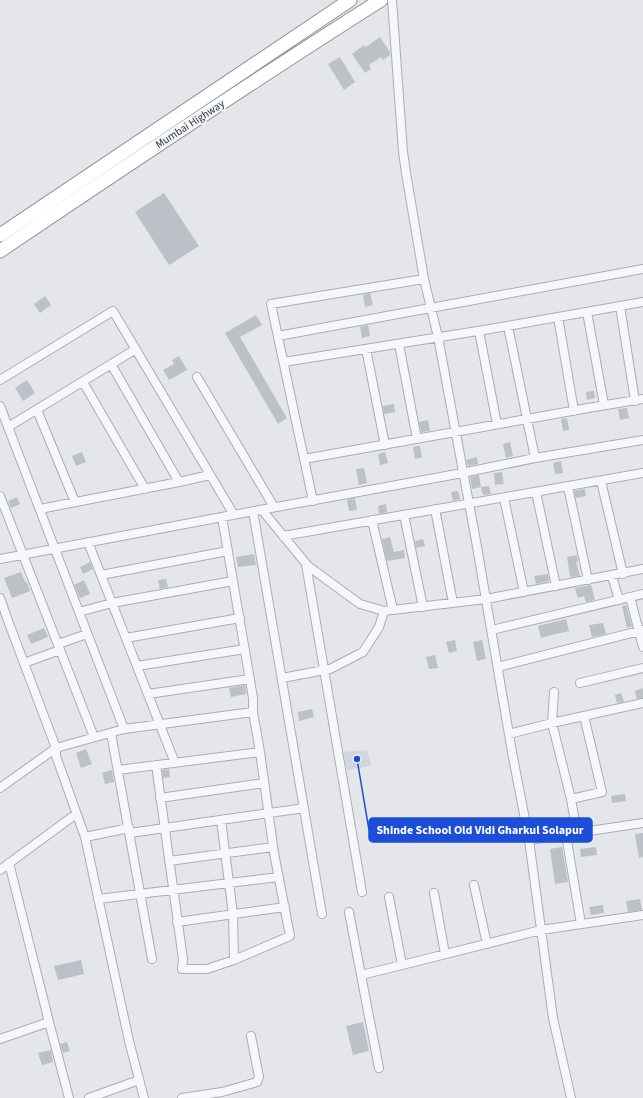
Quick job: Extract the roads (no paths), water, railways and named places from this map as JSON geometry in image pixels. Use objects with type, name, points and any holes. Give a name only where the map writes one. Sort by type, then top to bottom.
[{"type":"highway","points":[[0,235],[350,0]]},
{"type":"highway","name":"Mumbai Highway","points":[[0,251],[123,168],[382,0]]},
{"type":"street","points":[[392,0],[403,152],[406,173],[424,279],[438,337],[492,630],[509,734],[529,840],[554,1018],[571,1098]]},
{"type":"street","points":[[278,336],[643,269]]},
{"type":"street","points":[[313,501],[271,304],[424,279]]},
{"type":"street","points":[[284,362],[479,331],[643,302]]},
{"type":"street","points":[[304,459],[639,400],[620,306]]},
{"type":"street","points":[[0,380],[113,311],[234,515]]},
{"type":"street","points":[[587,312],[604,405]]},
{"type":"street","points":[[558,317],[574,411]]},
{"type":"street","points":[[508,326],[535,458]]},
{"type":"street","points":[[479,331],[497,424]]},
{"type":"street","points":[[399,344],[417,439]]},
{"type":"street","points":[[8,427],[136,349]]},
{"type":"street","points":[[366,349],[385,445]]},
{"type":"street","points":[[111,364],[179,482]]},
{"type":"street","points":[[197,377],[274,508]]},
{"type":"street","points":[[83,382],[145,489]]},
{"type":"street","points":[[0,406],[124,729]]},
{"type":"street","points":[[37,410],[75,502]]},
{"type":"street","points":[[0,559],[257,510],[463,473],[535,458],[643,440]]},
{"type":"street","points":[[283,536],[643,474]]},
{"type":"street","points":[[40,509],[210,475]]},
{"type":"street","points":[[601,481],[623,574]]},
{"type":"street","points":[[568,486],[588,580]]},
{"type":"street","points":[[536,492],[556,586]]},
{"type":"street","points":[[0,496],[94,738]]},
{"type":"street","points":[[504,498],[524,592]]},
{"type":"street","points":[[257,510],[283,536],[308,566],[360,604],[384,612],[486,599],[643,569]]},
{"type":"street","points":[[257,510],[282,678],[322,914]]},
{"type":"street","points":[[435,510],[453,603]]},
{"type":"street","points":[[404,515],[423,607]]},
{"type":"street","points":[[156,765],[183,959],[182,969],[207,969],[234,960],[290,936],[273,847],[253,712],[253,698],[222,517]]},
{"type":"street","points":[[372,520],[393,610]]},
{"type":"street","points":[[88,542],[176,763]]},
{"type":"street","points":[[101,575],[228,551]]},
{"type":"street","points":[[306,564],[362,892]]},
{"type":"street","points":[[612,576],[619,600]]},
{"type":"street","points":[[79,612],[112,603],[234,580]]},
{"type":"street","points":[[492,630],[643,594]]},
{"type":"street","points":[[630,597],[641,630],[643,647]]},
{"type":"street","points":[[0,598],[3,619],[24,663],[56,748],[56,756],[85,837],[129,1041],[144,1098]]},
{"type":"street","points":[[282,678],[330,669],[362,652],[379,627],[384,612]]},
{"type":"street","points":[[126,638],[240,618]]},
{"type":"street","points":[[498,667],[641,630]]},
{"type":"street","points":[[24,663],[88,634]]},
{"type":"street","points":[[137,666],[245,649]]},
{"type":"street","points":[[580,683],[643,668]]},
{"type":"street","points":[[148,694],[250,679]]},
{"type":"street","points":[[554,692],[552,724],[571,799],[577,833]]},
{"type":"street","points":[[509,734],[643,703]]},
{"type":"street","points":[[0,788],[56,748],[124,729],[253,712]]},
{"type":"street","points":[[571,799],[602,792],[584,716]]},
{"type":"street","points":[[111,733],[152,959]]},
{"type":"street","points":[[118,770],[260,752]]},
{"type":"street","points":[[160,798],[264,783]]},
{"type":"street","points":[[85,837],[129,830],[164,828],[304,808]]},
{"type":"street","points":[[0,870],[76,814]]},
{"type":"street","points":[[221,820],[233,914],[234,960]]},
{"type":"street","points":[[529,840],[643,823]]},
{"type":"street","points":[[566,835],[580,924]]},
{"type":"street","points":[[169,861],[273,847]]},
{"type":"street","points":[[9,863],[69,1098]]},
{"type":"street","points":[[98,899],[279,877]]},
{"type":"street","points":[[474,885],[487,944]]},
{"type":"street","points":[[434,893],[445,954]]},
{"type":"street","points":[[389,897],[402,965]]},
{"type":"street","points":[[177,922],[285,907]]},
{"type":"street","points":[[349,912],[379,1068]]},
{"type":"street","points":[[361,975],[541,930],[643,915]]},
{"type":"street","points":[[0,1039],[49,1022]]},
{"type":"street","points":[[182,1098],[222,1092],[257,1082],[259,1077],[251,1036]]},
{"type":"street","points":[[89,1098],[139,1080]]},
{"type":"place","name":"Shinde School Old Vidi Gharkul Solapur","points":[[357,759]]}]
